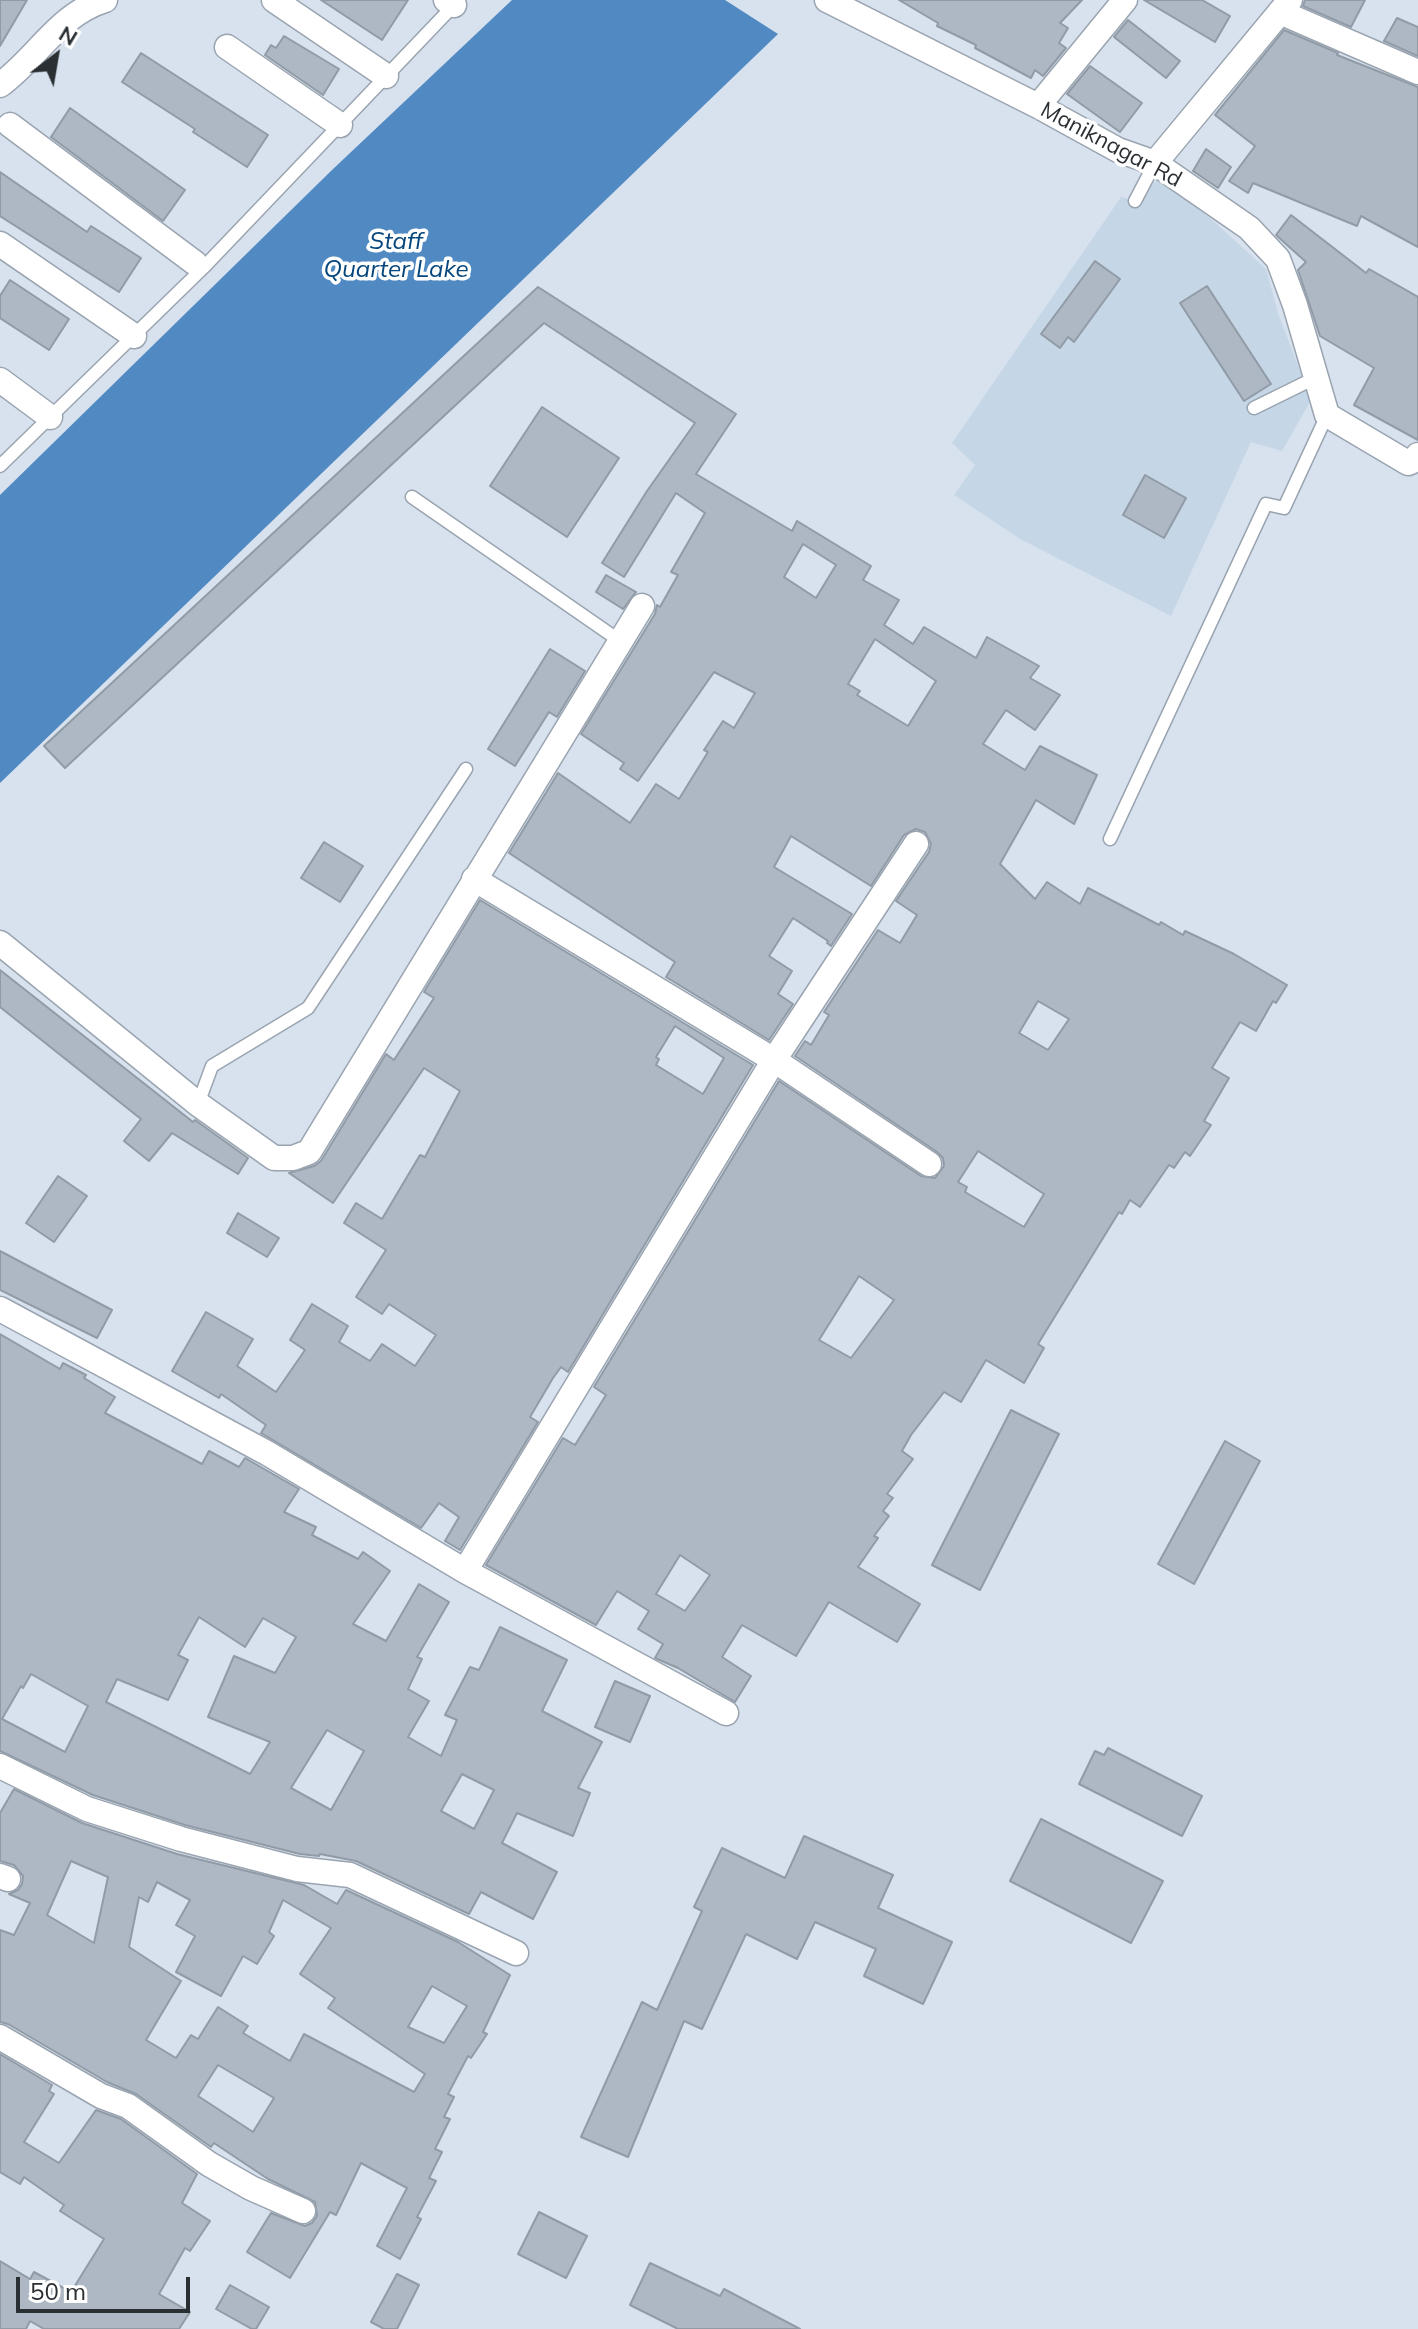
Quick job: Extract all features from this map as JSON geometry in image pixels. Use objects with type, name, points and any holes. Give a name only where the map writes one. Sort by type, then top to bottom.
[{"type":"street","points":[[6,75],[84,6],[105,0]]},
{"type":"street","points":[[274,0],[386,76]]},
{"type":"street","points":[[1038,106],[1125,0]]},
{"type":"street","name":"Maniknagar Rd","points":[[831,1],[1118,150],[1155,163],[1249,228],[1278,259],[1327,415]]},
{"type":"street","points":[[1155,163],[1285,6],[1418,72]]},
{"type":"street","points":[[227,47],[340,125]]},
{"type":"street","points":[[10,125],[195,263]]},
{"type":"street","points":[[0,244],[134,336]]},
{"type":"street","points":[[0,380],[50,417]]},
{"type":"street","points":[[1327,415],[1408,463],[1418,455]]},
{"type":"street","points":[[0,943],[198,1104],[274,1158],[293,1158],[309,1152],[642,606]]},
{"type":"street","points":[[465,1571],[774,1060],[916,844]]},
{"type":"street","points":[[474,879],[774,1060],[929,1164]]},
{"type":"street","points":[[0,1309],[267,1453],[465,1571],[726,1713]]},
{"type":"street","points":[[0,1766],[87,1809],[181,1839],[297,1869],[350,1875],[516,1953]]},
{"type":"street","points":[[0,2037],[101,2096],[128,2106],[209,2164],[251,2188],[303,2211]]},
{"type":"lane","points":[[0,466],[134,336],[340,125],[453,2]]},
{"type":"lane","points":[[1135,201],[1155,163]]},
{"type":"lane","points":[[1254,408],[1317,377]]},
{"type":"lane","points":[[1110,839],[1266,504],[1284,508],[1327,415]]},
{"type":"lane","points":[[412,497],[620,641]]},
{"type":"lane","points":[[198,1104],[212,1066],[308,1008],[466,769]]},
{"type":"shaded area","points":[[1159,178],[1211,219],[1266,269],[1278,313],[1311,400],[1282,451],[1251,442],[1171,616],[1020,539],[954,495],[975,465],[952,443],[1121,197],[1135,201]]},
{"type":"water","name":"Staff Quarter Lake","points":[[512,0],[725,0],[778,34],[0,783],[0,495],[332,170]]},
{"type":"building","points":[[0,0],[27,0],[0,46]]},
{"type":"building","points":[[321,0],[408,0],[382,40]]},
{"type":"building","points":[[899,0],[1082,0],[1060,23],[1068,28],[1059,43],[1066,48],[1043,76],[1035,70],[1031,78],[937,26],[938,23]]},
{"type":"building","points":[[1144,0],[1202,0],[1230,16],[1215,42]]},
{"type":"building","points":[[1305,0],[1365,0],[1351,27],[1303,6]]},
{"type":"building","points":[[1397,18],[1418,27],[1418,56],[1384,41]]},
{"type":"building","points":[[1128,20],[1180,61],[1166,78],[1114,37]]},
{"type":"building","points":[[1284,30],[1418,87],[1418,247],[1361,216],[1357,226],[1253,183],[1248,193],[1229,181],[1255,146],[1215,115]]},
{"type":"building","points":[[284,36],[339,69],[323,95],[265,55],[271,45],[276,48]]},
{"type":"building","points":[[141,53],[268,135],[247,167],[122,82]]},
{"type":"building","points":[[1090,66],[1142,103],[1120,132],[1067,94]]},
{"type":"building","points":[[70,108],[185,190],[163,221],[51,137]]},
{"type":"building","points":[[1206,149],[1231,167],[1218,188],[1193,171]]},
{"type":"building","points":[[0,172],[87,232],[91,226],[141,258],[119,292],[0,216]]},
{"type":"building","points":[[1291,215],[1366,273],[1369,269],[1418,297],[1418,440],[1354,405],[1374,368],[1320,336],[1298,270],[1306,262],[1276,235]]},
{"type":"building","points":[[1095,261],[1120,279],[1074,342],[1068,337],[1060,348],[1041,334]]},
{"type":"building","points":[[10,280],[69,319],[49,350],[0,318],[0,296]]},
{"type":"building","points":[[1207,286],[1271,384],[1244,401],[1180,303]]},
{"type":"building","points":[[538,287],[736,414],[696,474],[792,531],[797,521],[871,566],[863,580],[899,600],[884,625],[913,644],[924,627],[976,658],[987,637],[1039,666],[1030,678],[1060,695],[1035,730],[1006,710],[983,744],[1025,770],[1040,746],[1097,775],[1074,824],[1036,800],[1000,864],[1035,899],[1047,882],[1080,904],[1088,888],[1159,925],[1161,922],[1183,935],[1185,931],[1234,954],[1287,985],[1276,1003],[1273,1001],[1256,1031],[1240,1022],[1212,1068],[1229,1078],[1204,1121],[1211,1125],[1190,1156],[1185,1152],[1174,1168],[1169,1165],[1140,1207],[1130,1200],[1122,1214],[1119,1212],[1038,1344],[1044,1348],[1024,1383],[986,1360],[961,1402],[944,1392],[911,1435],[902,1451],[913,1459],[887,1494],[893,1498],[883,1511],[889,1516],[874,1536],[878,1538],[858,1567],[920,1604],[897,1642],[829,1602],[796,1656],[742,1625],[722,1657],[751,1676],[735,1702],[655,1658],[663,1644],[638,1629],[649,1611],[617,1591],[596,1625],[486,1565],[563,1438],[575,1445],[606,1395],[594,1387],[779,1081],[921,1176],[935,1178],[944,1166],[943,1158],[937,1152],[795,1056],[805,1041],[811,1045],[829,1015],[824,1012],[878,930],[900,943],[917,915],[896,901],[929,852],[931,844],[925,832],[916,829],[904,835],[871,886],[791,836],[774,867],[852,914],[831,946],[793,918],[769,956],[792,971],[778,994],[793,1004],[769,1040],[666,977],[675,962],[509,853],[558,773],[630,823],[656,784],[679,799],[723,721],[734,728],[755,693],[714,672],[638,781],[620,769],[624,763],[581,734],[678,575],[671,572],[705,513],[676,493],[624,577],[602,563],[695,423],[544,323],[65,768],[44,746]],"holes":[[[803,544],[836,565],[816,598],[784,577]],[[875,639],[936,681],[908,726],[857,695],[860,691],[848,684]],[[1038,1001],[1069,1019],[1048,1050],[1019,1033]],[[978,1151],[1044,1194],[1024,1227],[965,1192],[967,1187],[958,1182]],[[859,1276],[894,1300],[851,1358],[819,1340]],[[680,1555],[710,1575],[685,1611],[656,1594]]]},
{"type":"building","points":[[542,407],[619,458],[567,537],[490,486]]},
{"type":"building","points":[[1145,475],[1186,498],[1164,538],[1123,515]]},
{"type":"building","points":[[606,575],[636,592],[623,609],[596,592]]},
{"type":"building","points":[[550,649],[585,671],[557,717],[549,712],[515,766],[488,749]]},
{"type":"building","points":[[324,842],[363,866],[340,902],[301,878]]},
{"type":"building","points":[[480,900],[753,1065],[568,1372],[561,1367],[553,1378],[530,1417],[538,1422],[460,1550],[445,1541],[459,1517],[439,1503],[421,1528],[261,1433],[266,1425],[221,1394],[219,1398],[172,1371],[206,1312],[253,1339],[237,1366],[276,1392],[305,1350],[290,1340],[312,1304],[348,1326],[339,1342],[370,1361],[382,1344],[415,1366],[436,1335],[389,1304],[382,1314],[356,1297],[386,1250],[344,1223],[356,1203],[382,1219],[420,1155],[425,1157],[460,1091],[424,1068],[333,1203],[289,1173],[321,1161],[386,1054],[394,1060],[434,998],[424,992]],"holes":[[[675,1026],[724,1058],[703,1094],[656,1065],[659,1059],[656,1057]]]},
{"type":"building","points":[[0,970],[193,1122],[195,1120],[248,1158],[238,1174],[172,1133],[149,1161],[124,1141],[141,1119],[0,1007]]},
{"type":"building","points":[[58,1176],[87,1196],[54,1242],[26,1223]]},
{"type":"building","points":[[238,1213],[279,1238],[267,1257],[227,1233]]},
{"type":"building","points":[[0,1251],[112,1310],[97,1338],[0,1290]]},
{"type":"building","points":[[0,1334],[60,1369],[63,1363],[86,1375],[84,1378],[115,1397],[105,1413],[202,1464],[209,1451],[239,1467],[245,1458],[299,1489],[284,1512],[316,1527],[312,1535],[358,1559],[363,1552],[390,1571],[353,1624],[386,1641],[419,1584],[449,1602],[417,1657],[422,1659],[408,1689],[429,1701],[408,1737],[441,1756],[457,1720],[445,1715],[470,1667],[479,1670],[500,1627],[567,1660],[542,1711],[602,1742],[578,1788],[590,1793],[573,1836],[517,1813],[502,1843],[557,1872],[533,1919],[481,1892],[469,1914],[356,1861],[320,1854],[300,1854],[185,1825],[93,1795],[0,1751]],"holes":[[[199,1617],[245,1647],[263,1618],[296,1637],[275,1673],[234,1656],[208,1717],[270,1742],[250,1774],[106,1702],[117,1679],[168,1700],[188,1660],[178,1655]],[[31,1674],[88,1706],[65,1752],[2,1719],[21,1686],[23,1688]],[[327,1730],[364,1751],[331,1810],[291,1788]],[[462,1774],[494,1790],[474,1829],[441,1811]]]},
{"type":"building","points":[[1011,1410],[1059,1434],[980,1590],[932,1565]]},
{"type":"building","points":[[1225,1441],[1260,1461],[1194,1584],[1158,1564]]},
{"type":"building","points":[[615,1681],[650,1696],[630,1742],[595,1727]]},
{"type":"building","points":[[1108,1748],[1202,1796],[1182,1836],[1079,1784],[1095,1751],[1104,1755]]},
{"type":"building","points":[[14,1789],[82,1823],[177,1854],[304,1885],[337,1904],[346,1890],[458,1942],[510,1975],[483,2032],[487,2034],[471,2058],[468,2056],[448,2094],[454,2097],[444,2117],[450,2119],[435,2149],[442,2152],[429,2178],[436,2181],[400,2259],[377,2246],[407,2188],[361,2163],[336,2215],[330,2212],[290,2278],[247,2252],[271,2213],[305,2226],[317,2216],[315,2202],[268,2179],[214,2143],[211,2147],[136,2094],[107,2082],[0,2022],[0,1930],[14,1935],[30,1903],[9,1894],[18,1890],[23,1876],[14,1865],[0,1861],[0,1813]],"holes":[[[71,1861],[108,1877],[94,1943],[47,1915]],[[157,1882],[190,1900],[176,1925],[195,1936],[176,1972],[221,1996],[243,1956],[257,1964],[274,1936],[269,1932],[283,1900],[331,1928],[300,1974],[335,1998],[328,2008],[425,2074],[414,2092],[304,2034],[290,2061],[243,2033],[248,2026],[218,2007],[198,2039],[191,2035],[176,2058],[146,2040],[181,1981],[129,1947],[139,1897],[148,1902]],[[432,1986],[467,2006],[444,2043],[408,2027]],[[218,2065],[274,2098],[253,2132],[198,2096]]]},
{"type":"building","points":[[1041,1819],[1163,1881],[1131,1943],[1010,1881]]},
{"type":"building","points":[[804,1836],[893,1875],[878,1908],[952,1942],[923,2004],[864,1976],[876,1949],[815,1922],[797,1959],[746,1934],[702,2029],[684,2021],[628,2157],[581,2137],[642,2002],[657,2010],[702,1911],[694,1907],[722,1848],[785,1878]]},
{"type":"building","points":[[0,2054],[52,2085],[49,2091],[54,2094],[24,2142],[59,2163],[96,2110],[121,2119],[197,2174],[182,2203],[210,2221],[190,2251],[185,2248],[159,2294],[190,2312],[179,2329],[44,2329],[30,2321],[26,2329],[0,2329],[0,2261],[30,2279],[34,2272],[71,2292],[104,2239],[60,2211],[64,2205],[24,2177],[20,2184],[0,2172]]},
{"type":"building","points":[[539,2212],[587,2236],[566,2278],[518,2254]]},
{"type":"building","points":[[650,2263],[720,2296],[724,2289],[800,2329],[678,2329],[630,2305]]},
{"type":"building","points":[[397,2274],[419,2285],[397,2329],[384,2329],[371,2322]]},
{"type":"building","points":[[230,2285],[269,2307],[256,2329],[216,2309]]}]
